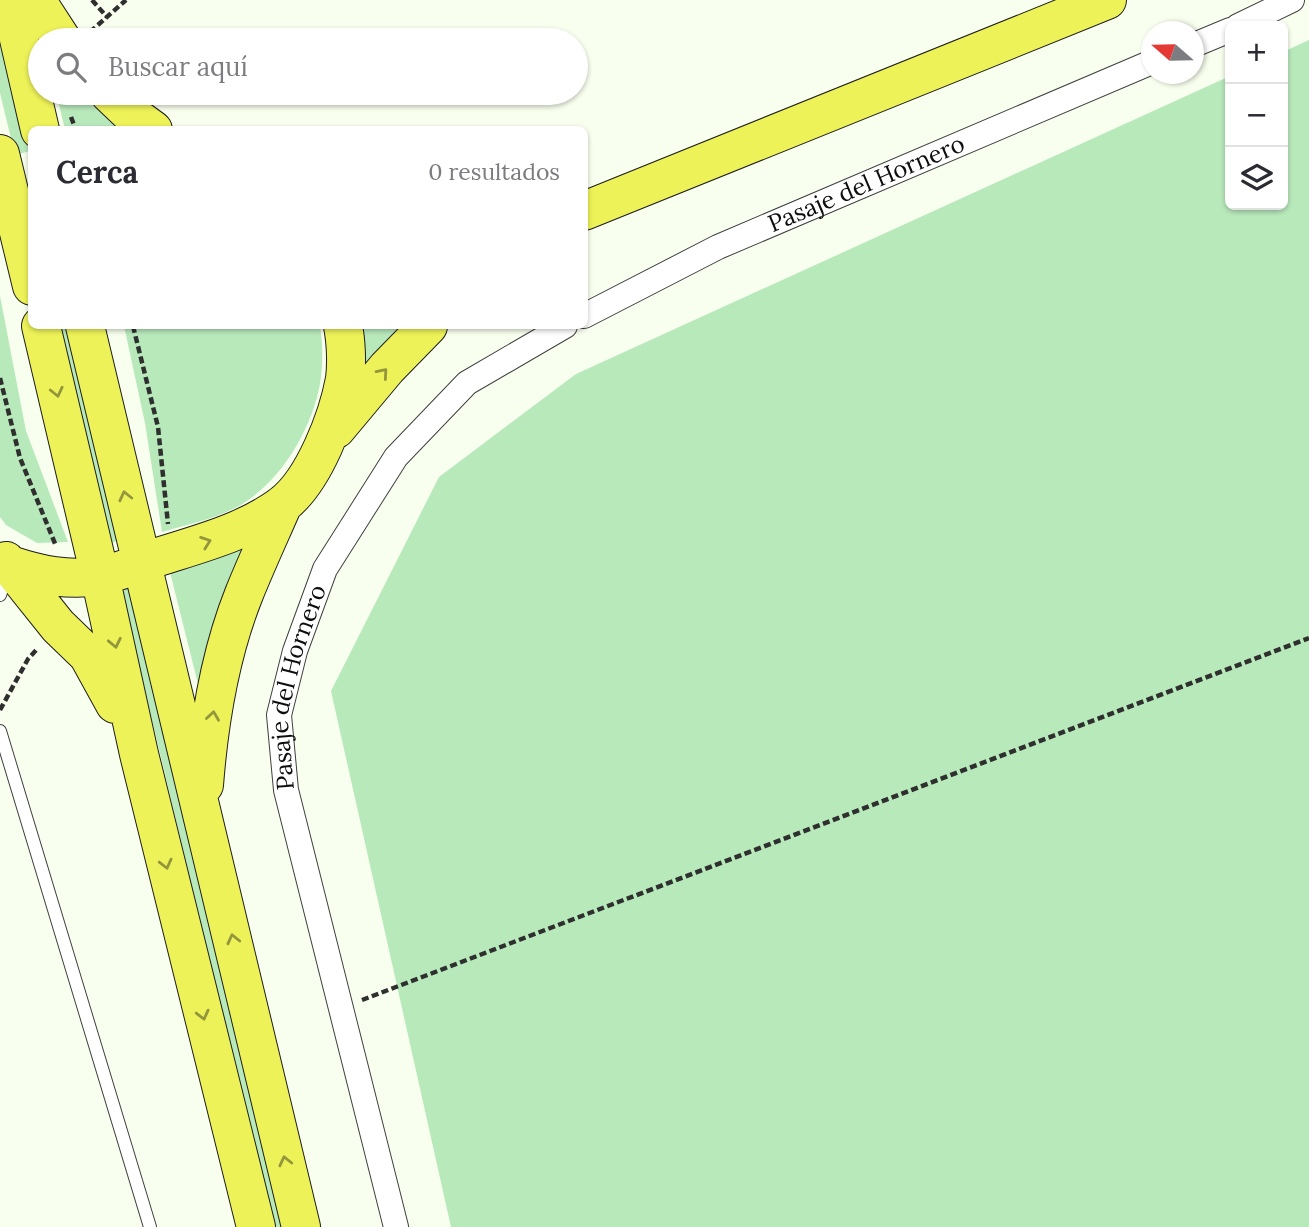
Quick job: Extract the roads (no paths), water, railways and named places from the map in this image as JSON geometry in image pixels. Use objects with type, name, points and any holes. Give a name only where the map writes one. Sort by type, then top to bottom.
[{"type":"highway","points":[[10,0],[28,78]]},
{"type":"highway","points":[[36,0],[67,28]]},
{"type":"highway","points":[[588,209],[1107,0]]},
{"type":"highway","points":[[34,105],[39,126]]},
{"type":"highway","points":[[123,105],[148,126]]},
{"type":"highway","points":[[9,166],[28,265]]},
{"type":"highway","points":[[42,329],[84,577],[139,754],[256,1227]]},
{"type":"highway","points":[[86,329],[301,1227]]},
{"type":"highway","points":[[202,808],[218,684],[231,633],[243,596],[283,504],[304,481],[324,444],[338,409],[345,375],[343,329]]},
{"type":"highway","points":[[324,444],[387,368],[425,329]]},
{"type":"highway","points":[[3,571],[84,577],[141,563],[224,535],[283,504]]},
{"type":"highway","points":[[3,571],[88,655],[139,754]]},
{"type":"highway","points":[[229,1227],[216,1161],[230,1117]]},
{"type":"street","points":[[1248,21],[1292,0]]},
{"type":"street","points":[[1204,41],[1225,32]]},
{"type":"street","name":"Pasaje del Hornero","points":[[588,314],[718,247],[1141,67]]},
{"type":"street","name":"Pasaje del Hornero","points":[[396,1227],[286,790],[279,715],[295,651],[325,569],[396,457],[467,383],[560,329]]},
{"type":"lane","points":[[0,731],[150,1227]]}]
